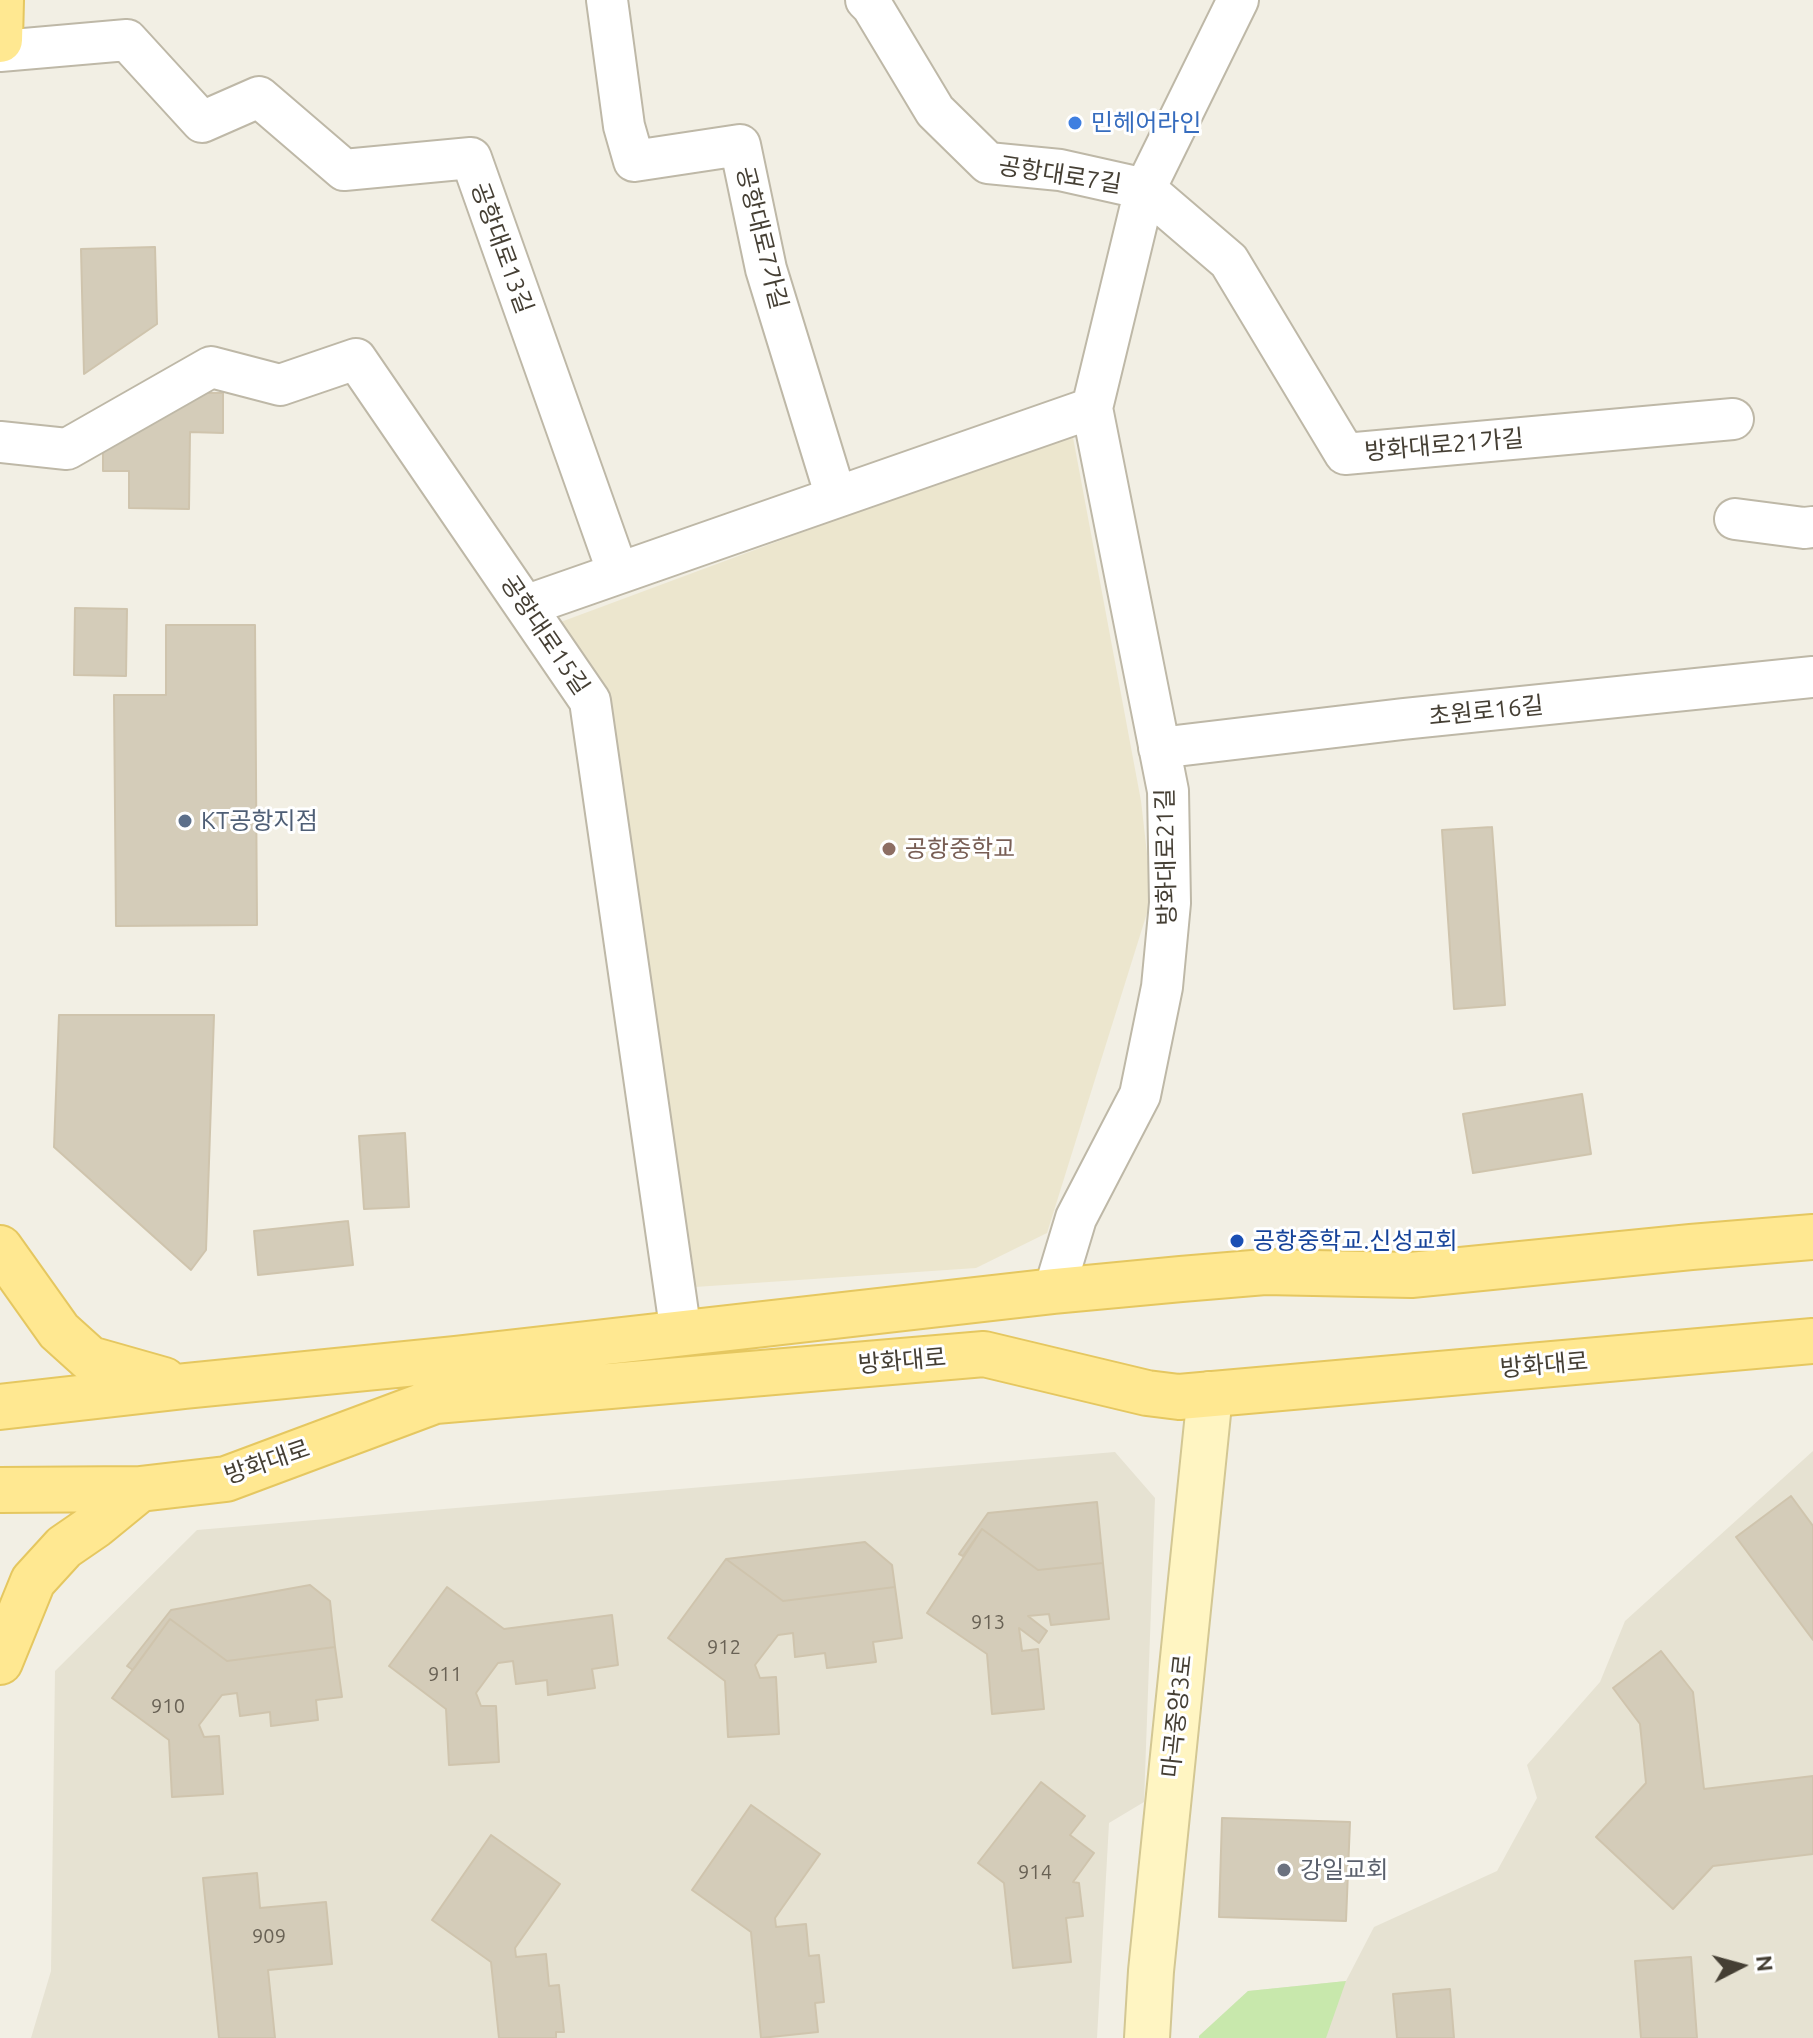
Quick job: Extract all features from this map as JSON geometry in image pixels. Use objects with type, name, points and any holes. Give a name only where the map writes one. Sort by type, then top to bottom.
[{"type":"main road","points":[[0,40],[1,0]]},
{"type":"main road","points":[[0,1407],[1054,1291],[1265,1272],[1411,1275],[1813,1237]]},
{"type":"main road","points":[[0,1248],[59,1331],[90,1359],[185,1386]]},
{"type":"main road","name":"방화대로","points":[[0,1490],[140,1489],[226,1479],[435,1401],[984,1354],[1147,1393],[1179,1397],[1813,1341]]},
{"type":"main road","points":[[0,1662],[33,1581],[64,1547],[140,1489]]},
{"type":"street","name":"공항대로7가길","points":[[607,0],[624,126],[634,161],[740,145],[766,269],[836,497]]},
{"type":"street","name":"공항대로7길","points":[[866,0],[935,111],[988,163],[1060,170],[1145,189]]},
{"type":"street","name":"방화대로21길","points":[[1054,1291],[1076,1218],[1140,1095],[1162,987],[1170,903],[1168,791],[1092,408],[1145,189],[1238,0]]},
{"type":"street","name":"공항대로13길","points":[[0,51],[127,40],[202,122],[259,97],[344,170],[471,158],[618,573]]},
{"type":"street","name":"방화대로21가길","points":[[1145,189],[1229,261],[1345,454],[1733,419]]},
{"type":"street","name":"공항대로15길","points":[[0,442],[67,449],[211,367],[280,385],[356,359],[590,701],[681,1334]]},
{"type":"street","points":[[525,606],[1092,408]]},
{"type":"street","points":[[1735,519],[1813,527]]},
{"type":"street","name":"초원로16길","points":[[1159,748],[1403,719],[1813,677]]},
{"type":"street","name":"마곡중앙3로","points":[[1147,2038],[1151,1971],[1210,1394]]},
{"type":"shaded area","name":"공항중학교","points":[[1072,432],[1141,801],[1152,897],[1047,1233],[976,1268],[695,1287],[611,703],[550,626]]},
{"type":"shaded area","points":[[1813,1451],[1813,2038],[1199,2038],[1248,1991],[1346,1981],[1374,1927],[1497,1871],[1537,1798],[1527,1765],[1600,1682],[1625,1621]]},
{"type":"shaded area","points":[[1115,1452],[1155,1498],[1144,1802],[1109,1823],[1097,2038],[31,2038],[51,1971],[55,1671],[197,1530]]},
{"type":"green space","points":[[1346,1981],[1326,2038],[1199,2038],[1248,1991]]},
{"type":"building","points":[[155,247],[157,324],[84,374],[81,249]]},
{"type":"building","points":[[188,393],[223,393],[223,433],[190,432],[189,509],[129,508],[129,471],[103,471],[103,435]]},
{"type":"building","points":[[75,608],[127,609],[126,676],[74,675]]},
{"type":"building","points":[[166,625],[255,625],[257,925],[116,926],[114,695],[166,695]]},
{"type":"building","points":[[1492,827],[1505,1005],[1454,1009],[1442,830]]},
{"type":"building","points":[[59,1015],[214,1015],[206,1250],[191,1270],[54,1147]]},
{"type":"building","points":[[1582,1094],[1591,1154],[1473,1173],[1463,1114]]},
{"type":"building","points":[[405,1133],[409,1207],[364,1209],[359,1136]]},
{"type":"building","points":[[348,1221],[353,1265],[258,1275],[254,1231]]},
{"type":"building","points":[[1791,1496],[1813,1526],[1813,1640],[1736,1537]]},
{"type":"building","points":[[1097,1502],[1103,1563],[1038,1570],[982,1529],[963,1556],[959,1554],[988,1513]]},
{"type":"building","points":[[982,1529],[1038,1570],[1103,1563],[1109,1619],[1051,1625],[1049,1614],[1028,1616],[1047,1631],[1039,1643],[1019,1628],[1022,1651],[1038,1649],[1044,1709],[992,1714],[987,1654],[927,1613]]},
{"type":"building","points":[[865,1542],[892,1565],[895,1587],[783,1601],[726,1559]]},
{"type":"building","points":[[726,1559],[783,1601],[895,1587],[902,1638],[873,1642],[876,1662],[827,1668],[825,1653],[795,1657],[793,1633],[778,1635],[755,1665],[760,1678],[776,1677],[779,1734],[728,1737],[725,1681],[668,1638]]},
{"type":"building","points":[[310,1585],[330,1601],[335,1647],[227,1661],[170,1619],[133,1670],[127,1666],[171,1610]]},
{"type":"building","points":[[447,1587],[504,1629],[612,1615],[618,1665],[592,1669],[595,1688],[548,1695],[547,1680],[516,1684],[513,1661],[498,1663],[476,1693],[481,1706],[496,1706],[499,1762],[449,1765],[446,1709],[389,1666]]},
{"type":"building","points":[[170,1619],[227,1661],[335,1647],[342,1697],[316,1700],[318,1720],[271,1726],[270,1712],[240,1716],[237,1693],[222,1695],[199,1725],[204,1737],[219,1736],[223,1794],[172,1797],[169,1740],[112,1698]]},
{"type":"building","points":[[1661,1651],[1693,1692],[1704,1789],[1813,1776],[1813,1854],[1713,1866],[1673,1909],[1596,1837],[1646,1783],[1640,1724],[1613,1688]]},
{"type":"building","points":[[1041,1782],[1085,1816],[1070,1835],[1094,1853],[1073,1882],[1079,1883],[1083,1916],[1066,1918],[1071,1962],[1013,1968],[1004,1883],[978,1863]]},
{"type":"building","points":[[751,1805],[820,1854],[775,1918],[776,1927],[806,1924],[809,1956],[819,1955],[824,2002],[815,2003],[818,2032],[761,2038],[751,1932],[692,1890]]},
{"type":"building","name":"강일교회","points":[[1222,1818],[1350,1822],[1346,1921],[1219,1917]]},
{"type":"building","points":[[491,1835],[560,1884],[515,1948],[516,1957],[546,1954],[549,1986],[559,1985],[564,2032],[556,2032],[556,2038],[499,2038],[491,1962],[432,1920]]},
{"type":"building","points":[[257,1873],[260,1908],[326,1902],[332,1964],[268,1970],[275,2038],[219,2038],[203,1878]]},
{"type":"building","points":[[1691,1957],[1697,2038],[1641,2038],[1635,1961]]},
{"type":"building","points":[[1450,1989],[1454,2038],[1397,2038],[1393,1994]]},
{"type":"place","name":"민헤어라인","points":[[1075,123]]},
{"type":"place","name":"KT공항지점","points":[[185,821]]},
{"type":"place","name":"공항중학교","points":[[889,849]]},
{"type":"place","name":"공항중학교.신성교회","points":[[1237,1241]]},
{"type":"place","name":"강일교회","points":[[1284,1870]]}]
